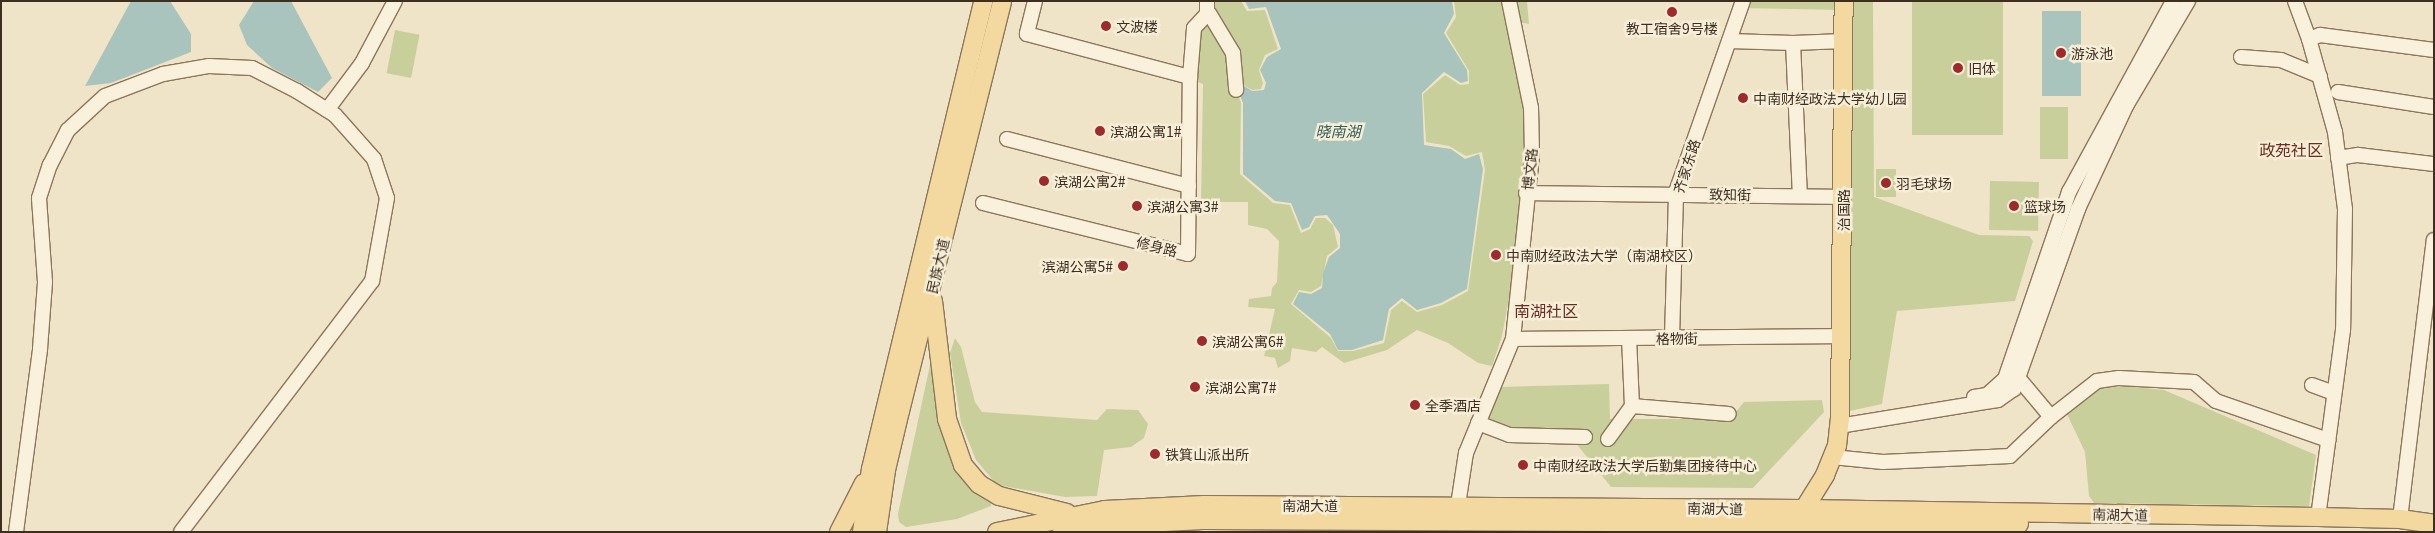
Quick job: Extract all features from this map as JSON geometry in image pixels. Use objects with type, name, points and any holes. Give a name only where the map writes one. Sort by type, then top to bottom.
[{"type":"main road","name":"民族大道","points":[[862,532],[871,469],[983,1]]},
{"type":"main road","name":"民族大道","points":[[877,532],[886,470],[1002,1]]},
{"type":"main road","name":"治国路","points":[[1799,521],[1832,457],[1840,422],[1844,1]]},
{"type":"main road","points":[[932,290],[947,419],[963,465],[979,484],[999,496],[1073,514]]},
{"type":"main road","points":[[839,532],[871,469]]},
{"type":"main road","name":"南湖大道","points":[[997,532],[1073,514],[1176,506],[1458,504],[1799,521],[2208,526],[2434,524]]},
{"type":"main road","name":"南湖大道","points":[[1062,532],[1106,525],[1160,522],[1408,526],[2318,517],[2405,525]]},
{"type":"street","points":[[327,110],[362,63],[395,1]]},
{"type":"street","points":[[1035,1],[1028,34],[1190,77]]},
{"type":"street","name":"博文路","points":[[1458,504],[1466,453],[1513,340],[1526,193],[1532,154],[1531,108],[1509,1]]},
{"type":"street","name":"齐家东路","points":[[1672,338],[1676,192],[1743,1]]},
{"type":"street","points":[[1840,422],[1987,395],[2005,379],[2069,192],[2173,1]]},
{"type":"street","points":[[1840,422],[1998,400],[2014,389],[2020,380],[2028,345],[2078,209],[2126,106],[2188,1]]},
{"type":"street","points":[[2295,1],[2309,39],[2335,132],[2345,209],[2346,261],[2343,330],[2318,517]]},
{"type":"street","points":[[1208,7],[1233,53],[1236,90]]},
{"type":"street","name":"修身路","points":[[982,203],[1188,254],[1190,77],[1194,28],[1207,14],[1208,7]]},
{"type":"street","points":[[2309,39],[2320,35],[2434,50]]},
{"type":"street","points":[[1730,41],[1793,43],[1844,41]]},
{"type":"street","points":[[1793,43],[1800,195]]},
{"type":"street","points":[[2241,58],[2281,60],[2320,76]]},
{"type":"street","points":[[16,532],[40,349],[45,282],[39,198],[68,130],[105,96],[163,74],[209,66],[252,68],[297,91],[327,110],[374,159],[387,198],[372,281],[181,532]]},
{"type":"street","points":[[2338,92],[2434,107]]},
{"type":"street","points":[[1007,139],[1189,186]]},
{"type":"street","points":[[2338,158],[2358,155],[2434,164]]},
{"type":"street","name":"致知街","points":[[1526,193],[1676,192],[1843,196]]},
{"type":"street","points":[[2405,525],[2428,333],[2434,240]]},
{"type":"street","name":"格物街","points":[[1513,340],[1842,336]]},
{"type":"street","points":[[1608,439],[1632,406],[1629,338]]},
{"type":"street","points":[[1832,457],[1883,462],[2010,456],[2051,417],[2097,381],[2119,378],[2194,382],[2216,402],[2328,440]]},
{"type":"street","points":[[2020,380],[2051,417]]},
{"type":"street","points":[[2312,385],[2334,393]]},
{"type":"street","points":[[1632,406],[1729,414]]},
{"type":"street","points":[[1478,423],[1509,435],[1586,437]]},
{"type":"green space","points":[[1209,1],[1241,1],[1247,11],[1265,10],[1278,49],[1265,55],[1259,70],[1263,83],[1261,89],[1252,90],[1242,84],[1238,94],[1241,103],[1240,174],[1273,203],[1290,205],[1301,233],[1310,229],[1316,218],[1325,218],[1333,225],[1338,247],[1327,256],[1321,286],[1311,292],[1299,290],[1291,304],[1331,338],[1338,351],[1353,351],[1384,343],[1391,310],[1402,301],[1417,312],[1442,305],[1468,291],[1485,170],[1482,152],[1466,156],[1449,146],[1426,142],[1423,94],[1445,75],[1460,85],[1469,84],[1469,71],[1446,33],[1456,17],[1454,1],[1506,1],[1528,111],[1528,154],[1516,260],[1502,336],[1492,366],[1478,363],[1448,343],[1417,330],[1387,350],[1344,363],[1322,347],[1316,352],[1292,348],[1290,361],[1278,368],[1275,358],[1264,356],[1275,309],[1248,307],[1249,299],[1271,296],[1272,288],[1277,282],[1279,241],[1267,229],[1248,225],[1248,202],[1201,202],[1203,84],[1193,80],[1196,31]]},
{"type":"green space","points":[[1517,1],[1527,1],[1529,24],[1518,22]]},
{"type":"green space","points":[[1739,1],[1841,1],[1841,10],[1737,8]]},
{"type":"green space","points":[[1848,1],[1873,1],[1874,197],[1979,235],[2029,236],[2033,241],[2015,301],[1897,311],[1882,404],[1845,412]]},
{"type":"green space","name":"旧体","points":[[1912,1],[2003,1],[2003,135],[1912,135]]},
{"type":"green space","points":[[395,30],[420,35],[411,78],[387,73]]},
{"type":"green space","points":[[2040,107],[2068,107],[2068,159],[2040,159]]},
{"type":"green space","name":"羽毛球场","points":[[1876,169],[1896,169],[1896,197],[1876,197]]},
{"type":"green space","name":"篮球场","points":[[1990,181],[2039,182],[2038,231],[1989,230]]},
{"type":"green space","points":[[955,338],[961,347],[975,402],[982,412],[1097,420],[1107,409],[1138,410],[1148,424],[1144,438],[1131,447],[1104,450],[1097,496],[1065,497],[997,485],[976,460],[961,423],[950,353]]},
{"type":"green space","points":[[930,365],[947,447],[951,457],[991,501],[991,506],[957,519],[906,527],[899,522],[898,514]]},
{"type":"green space","points":[[1609,384],[1610,419],[1730,419],[1744,402],[1822,400],[1824,412],[1753,488],[1611,487],[1567,432],[1509,435],[1478,425],[1501,387]]},
{"type":"green space","points":[[2125,386],[2164,390],[2316,455],[2309,506],[2094,503],[2089,496],[2085,452],[2064,408],[2101,388]]},
{"type":"water","points":[[131,1],[170,1],[191,34],[191,52],[111,83],[85,86]]},
{"type":"water","points":[[254,1],[291,1],[332,78],[318,92],[272,68],[247,45],[239,25]]},
{"type":"water","name":"晓南湖","points":[[1245,1],[1452,1],[1454,14],[1444,33],[1467,70],[1468,81],[1461,83],[1444,72],[1422,93],[1424,145],[1451,149],[1465,159],[1479,154],[1483,169],[1467,289],[1441,303],[1417,310],[1402,298],[1389,309],[1383,340],[1352,350],[1338,350],[1330,334],[1293,304],[1299,292],[1311,294],[1322,288],[1323,273],[1329,257],[1340,248],[1340,234],[1327,215],[1315,216],[1309,227],[1302,230],[1291,203],[1275,201],[1243,174],[1243,103],[1239,93],[1243,85],[1252,91],[1264,90],[1266,83],[1260,70],[1267,57],[1281,49],[1266,7],[1249,9]]},
{"type":"water","name":"游泳池","points":[[2042,11],[2081,11],[2081,96],[2042,96]]},
{"type":"place","name":"教工宿舍9号楼","points":[[1672,12]]},
{"type":"place","name":"文波楼","points":[[1106,26]]},
{"type":"place","name":"游泳池","points":[[2061,53]]},
{"type":"place","name":"旧体","points":[[1958,68]]},
{"type":"place","name":"中南财经政法大学幼儿园","points":[[1743,98]]},
{"type":"place","name":"滨湖公寓1#","points":[[1100,131]]},
{"type":"place","name":"滨湖公寓2#","points":[[1044,181]]},
{"type":"place","name":"羽毛球场","points":[[1886,183]]},
{"type":"place","name":"滨湖公寓3#","points":[[1137,206]]},
{"type":"place","name":"篮球场","points":[[2014,206]]},
{"type":"place","name":"中南财经政法大学（南湖校区）","points":[[1496,255]]},
{"type":"place","name":"滨湖公寓5#","points":[[1123,266]]},
{"type":"place","name":"滨湖公寓6#","points":[[1202,341]]},
{"type":"place","name":"滨湖公寓7#","points":[[1195,387]]},
{"type":"place","name":"全季酒店","points":[[1415,405]]},
{"type":"place","name":"铁箕山派出所","points":[[1155,454]]},
{"type":"place","name":"中南财经政法大学后勤集团接待中心","points":[[1523,465]]},
{"type":"district","name":"政苑社区","points":[[2291,149]]},
{"type":"district","name":"南湖社区","points":[[1546,310]]}]
